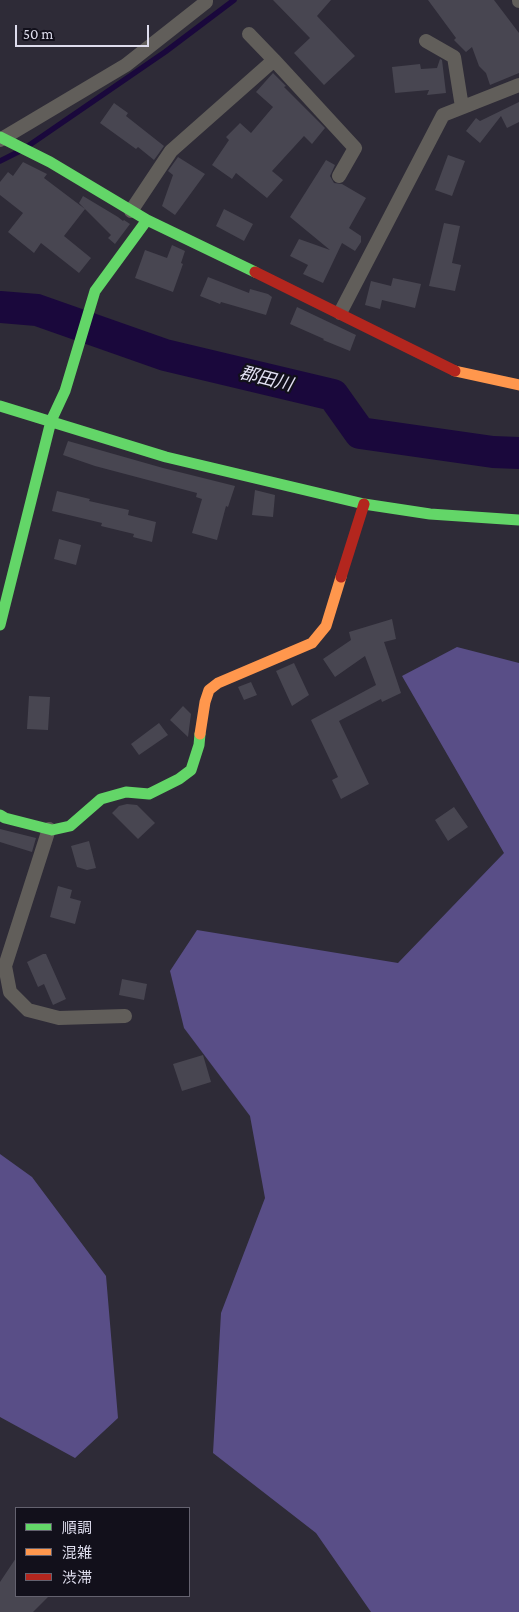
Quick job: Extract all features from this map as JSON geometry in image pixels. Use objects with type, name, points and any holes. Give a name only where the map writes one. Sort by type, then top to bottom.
[{"type":"street","points":[[4,140],[126,65],[206,2],[206,0]]},
{"type":"street","points":[[249,34],[355,148],[339,176]]},
{"type":"street","points":[[426,41],[454,57],[462,107]]},
{"type":"street","points":[[131,210],[170,151],[274,60]]},
{"type":"street","points":[[340,313],[443,115],[519,85]]},
{"type":"street","points":[[4,140],[35,155],[147,220],[457,372],[519,384]]},
{"type":"street","points":[[0,625],[51,421],[64,391],[95,291],[147,220]]},
{"type":"street","points":[[0,406],[166,457],[364,504],[430,514],[519,520]]},
{"type":"street","points":[[0,815],[5,818],[49,829],[70,826],[101,799],[126,792],[148,794],[179,779],[192,770],[199,745],[205,702],[209,690],[218,683],[312,642],[326,626],[364,504]]},
{"type":"street","points":[[49,829],[5,966],[10,992],[28,1010],[59,1018],[125,1016]]},
{"type":"shaded area","points":[[457,647],[519,663],[519,1612],[371,1612],[316,1533],[213,1453],[221,1313],[265,1198],[250,1116],[184,1028],[170,971],[197,930],[398,963],[504,853],[402,676]]},
{"type":"shaded area","points":[[0,1154],[32,1177],[106,1276],[118,1418],[75,1458],[0,1417]]},
{"type":"building","points":[[273,0],[331,0],[317,16],[355,56],[324,85],[294,53],[310,38]]},
{"type":"building","points":[[428,0],[494,0],[519,33],[519,73],[490,85],[486,73],[479,66],[472,47],[466,52],[454,40],[456,38]]},
{"type":"building","points":[[440,59],[442,60],[446,93],[427,95],[429,90],[395,93],[392,67],[420,64],[421,69],[437,68]]},
{"type":"building","points":[[273,73],[286,86],[284,87],[325,128],[312,144],[304,136],[272,171],[283,180],[267,198],[236,173],[232,179],[212,165],[229,140],[226,137],[240,123],[251,133],[273,107],[256,92]]},
{"type":"building","points":[[519,102],[519,122],[507,128],[501,116],[480,143],[466,131],[476,118],[480,121]]},
{"type":"building","points":[[114,103],[128,113],[126,116],[164,146],[154,160],[138,147],[136,149],[100,123]]},
{"type":"building","points":[[448,155],[465,161],[452,196],[435,190]]},
{"type":"building","points":[[178,157],[205,174],[175,215],[162,206],[173,175],[168,171]]},
{"type":"building","points":[[326,160],[335,165],[330,176],[334,183],[342,184],[366,198],[349,228],[361,236],[361,242],[355,251],[342,243],[323,283],[303,274],[308,265],[290,256],[299,239],[330,250],[290,217]]},
{"type":"building","points":[[23,162],[47,174],[44,178],[85,209],[64,236],[91,258],[79,273],[41,243],[34,253],[8,232],[23,213],[0,195],[0,182],[8,172],[13,176]]},
{"type":"building","points":[[83,196],[130,224],[115,244],[108,238],[111,235],[79,203]]},
{"type":"building","points":[[224,209],[253,224],[244,241],[216,226]]},
{"type":"building","points":[[444,223],[460,226],[452,263],[461,265],[455,291],[429,286]]},
{"type":"building","points":[[172,245],[185,251],[181,263],[183,264],[173,292],[135,278],[145,250],[167,258]]},
{"type":"building","points":[[208,277],[249,293],[250,289],[268,294],[272,297],[266,315],[221,302],[220,304],[200,296]]},
{"type":"building","points":[[393,278],[421,284],[415,308],[382,300],[380,309],[365,305],[371,281],[391,286]]},
{"type":"building","points":[[297,307],[356,335],[350,351],[290,324]]},
{"type":"building","points":[[68,441],[235,486],[228,507],[226,506],[217,540],[192,533],[202,499],[196,497],[197,493],[95,466],[63,455]]},
{"type":"building","points":[[255,490],[275,495],[273,517],[252,515]]},
{"type":"building","points":[[57,491],[90,499],[89,501],[129,510],[128,515],[156,522],[152,542],[133,537],[134,534],[101,526],[102,523],[52,511]]},
{"type":"building","points":[[59,539],[81,545],[76,565],[54,559]]},
{"type":"building","points":[[392,619],[396,639],[384,642],[401,693],[382,702],[381,699],[339,721],[369,784],[341,799],[332,780],[338,777],[311,720],[376,685],[365,656],[335,677],[323,659],[351,640],[349,632]]},
{"type":"building","points":[[294,663],[309,695],[292,706],[276,671]]},
{"type":"building","points":[[251,682],[257,695],[244,700],[238,687]]},
{"type":"building","points":[[29,696],[50,697],[48,730],[27,729]]},
{"type":"building","points":[[183,706],[191,714],[188,737],[170,720]]},
{"type":"building","points":[[159,723],[168,735],[139,755],[131,744]]},
{"type":"building","points":[[127,804],[137,805],[155,823],[138,839],[112,813],[119,806]]},
{"type":"building","points":[[454,807],[468,827],[448,841],[435,820]]},
{"type":"building","points":[[0,829],[36,838],[32,852],[0,842]]},
{"type":"building","points":[[89,841],[96,868],[87,870],[77,867],[71,846]]},
{"type":"building","points":[[58,886],[72,890],[70,898],[81,901],[75,924],[50,917]]},
{"type":"building","points":[[46,954],[66,999],[53,1005],[44,984],[38,987],[27,962]]},
{"type":"building","points":[[122,979],[147,984],[144,1000],[119,995]]},
{"type":"building","points":[[203,1055],[211,1082],[182,1091],[173,1064]]},
{"type":"building","points":[[15,1560],[15,1597],[48,1597],[33,1612],[0,1612],[0,1582]]},
{"type":"waterway","points":[[28,146],[165,52],[234,0]]},
{"type":"waterway","points":[[0,161],[20,151]]},
{"type":"waterway","name":"郡田川","points":[[0,307],[37,310],[165,355],[333,395],[360,433],[493,452],[519,453]]},
{"type":"traffic: fast","points":[[0,137],[50,162],[147,220],[255,272]]},
{"type":"traffic: fast","points":[[0,625],[51,421],[65,391],[95,291],[147,220]]},
{"type":"traffic: fast","points":[[0,406],[166,457],[364,504],[430,514],[519,520]]},
{"type":"traffic: fast","points":[[0,815],[52,830],[70,826],[101,799],[126,792],[149,794],[179,779],[191,770],[199,745],[200,734]]},
{"type":"traffic: slow","points":[[455,371],[519,385]]},
{"type":"traffic: slow","points":[[200,734],[205,702],[209,690],[218,683],[312,643],[326,626],[341,577]]},
{"type":"traffic: jam","points":[[255,272],[455,371]]},
{"type":"traffic: jam","points":[[341,577],[364,504]]}]
